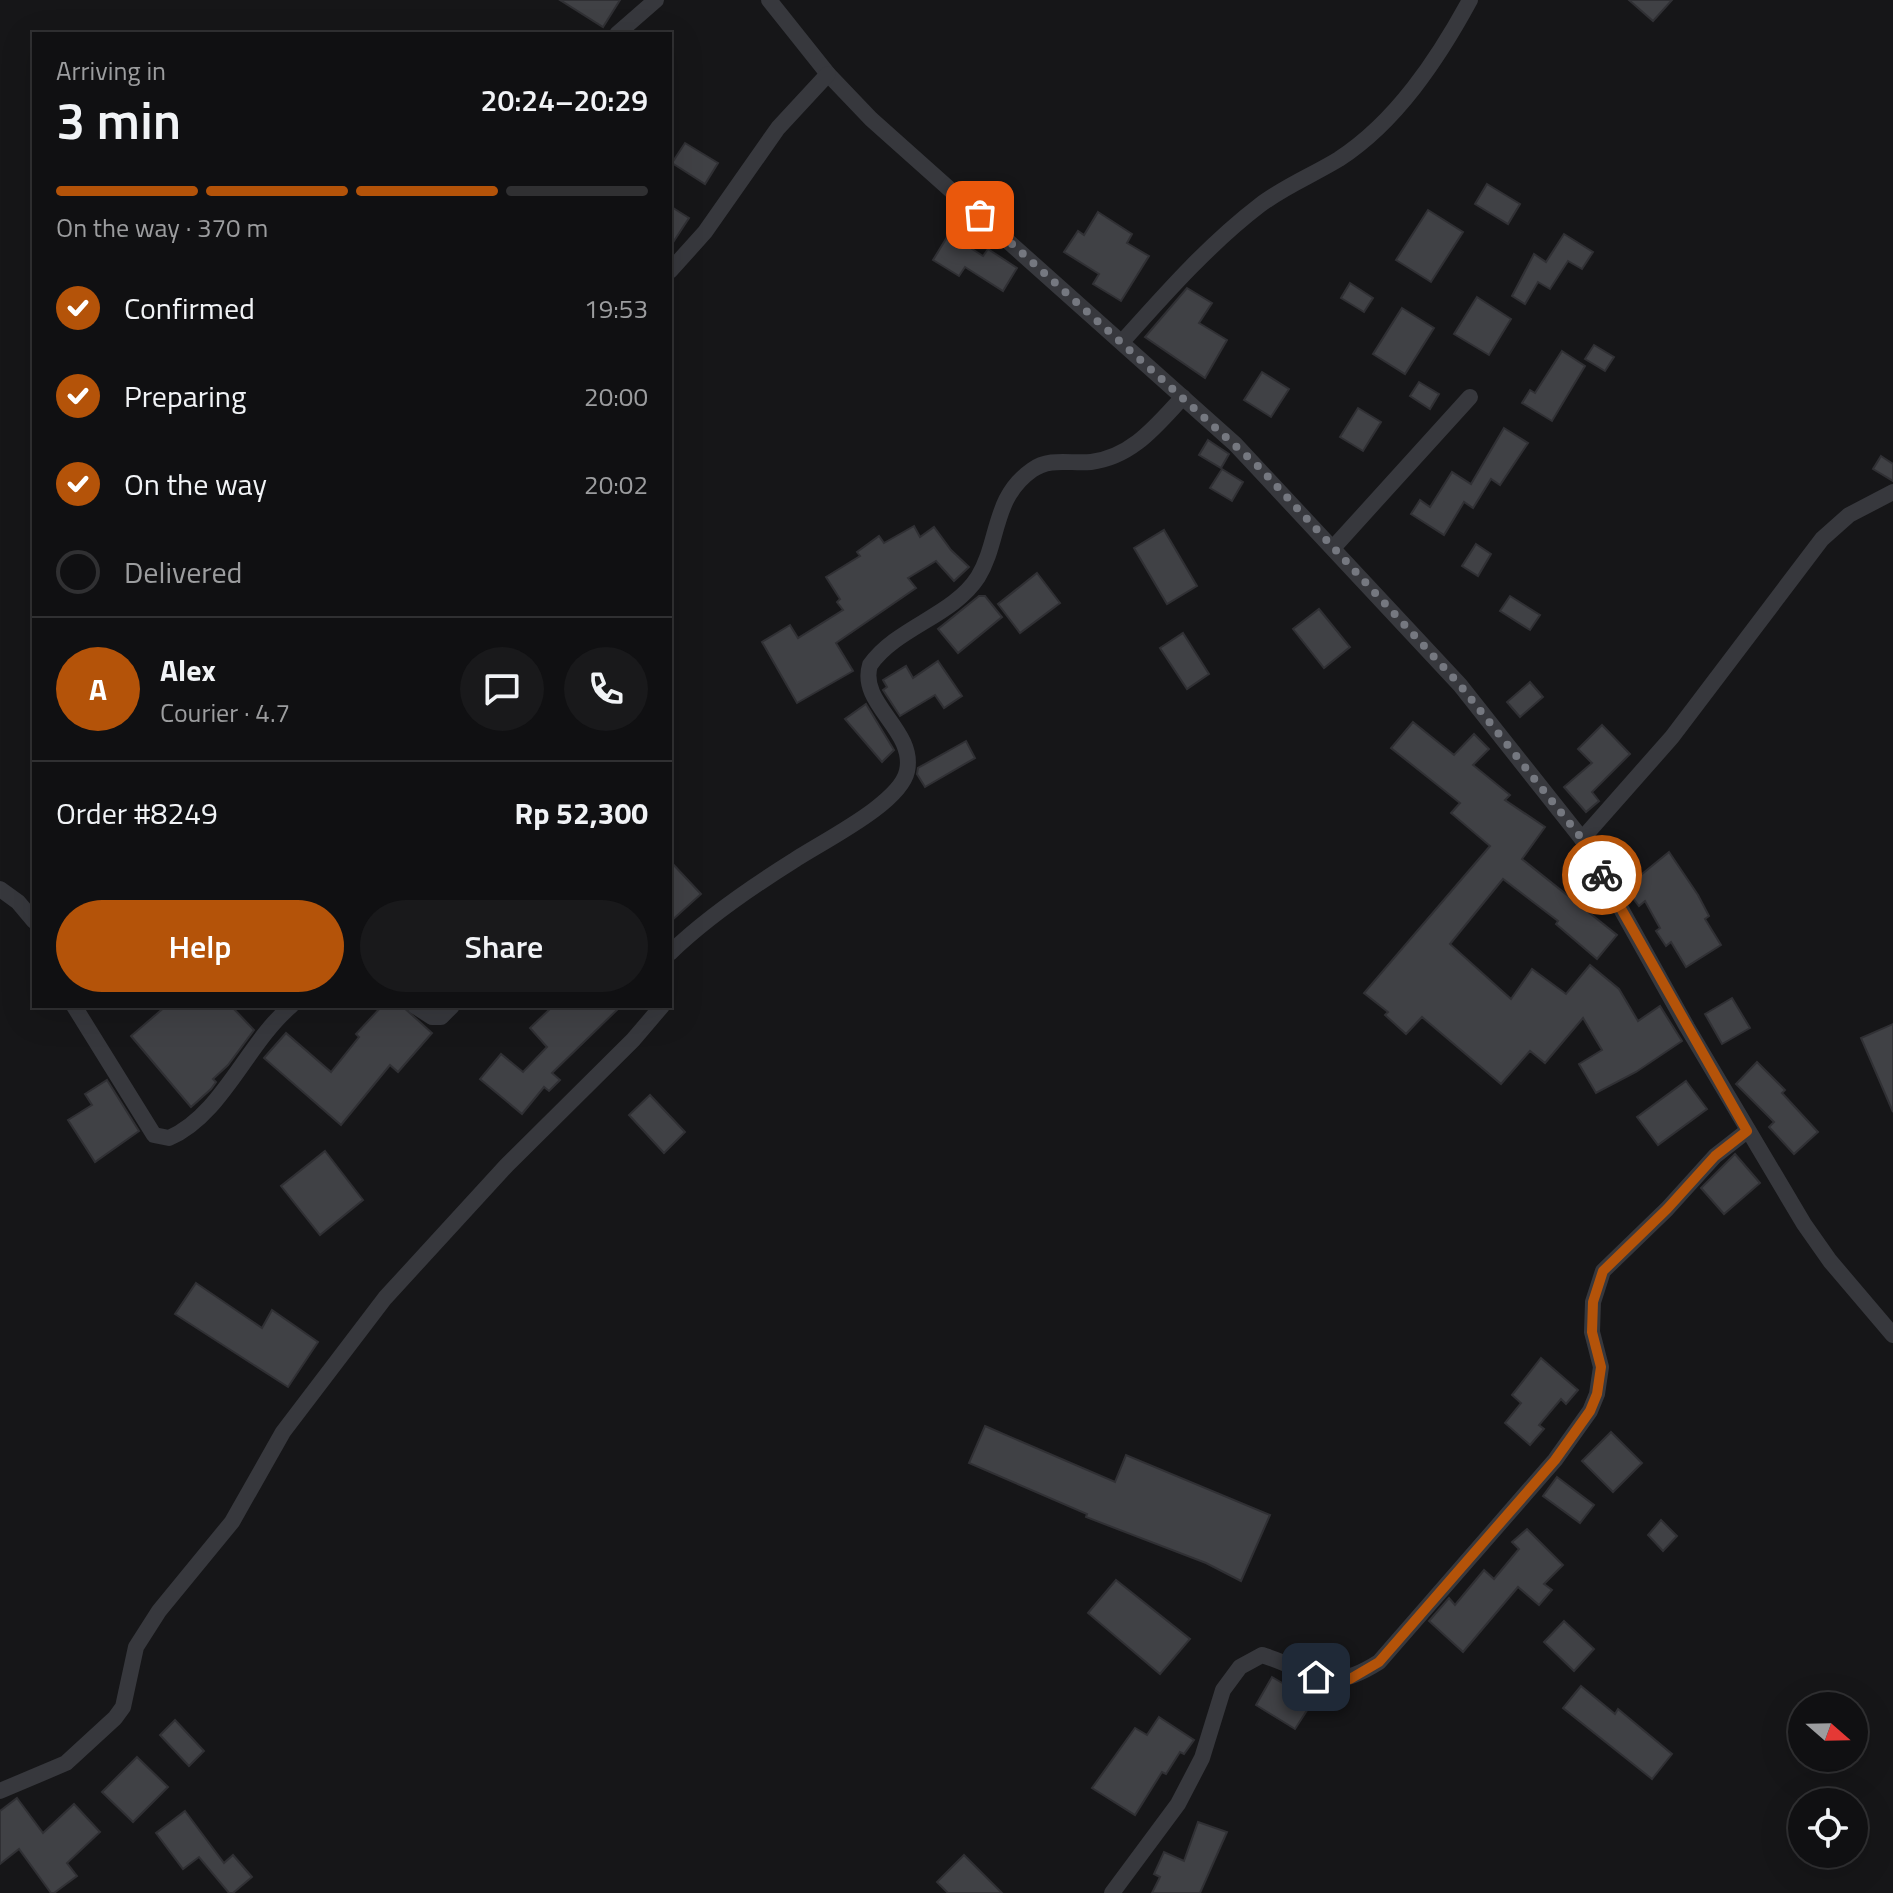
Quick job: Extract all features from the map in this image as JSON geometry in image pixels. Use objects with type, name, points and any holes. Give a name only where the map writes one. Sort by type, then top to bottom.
[{"type":"street","points":[[619,32],[656,0]]},
{"type":"street","points":[[769,0],[828,74],[871,119],[1260,468],[1460,685],[1582,839],[1747,1131],[1830,1261],[1893,1335]]},
{"type":"street","points":[[1122,342],[1186,272],[1259,206],[1285,187],[1337,160],[1375,131],[1409,93],[1470,0]]},
{"type":"street","points":[[672,269],[705,232],[778,128],[828,74]]},
{"type":"street","points":[[672,951],[693,930],[794,860],[848,829],[898,790],[907,770],[908,759],[901,737],[870,689],[867,679],[870,665],[973,583],[984,563],[997,518],[1018,482],[1044,464],[1090,462],[1122,453],[1147,436],[1183,397]]},
{"type":"street","points":[[1333,548],[1470,397]]},
{"type":"street","points":[[1582,839],[1672,737],[1822,539],[1849,515],[1893,492]]},
{"type":"street","points":[[0,889],[18,902],[32,919]]},
{"type":"street","points":[[75,1008],[154,1135],[169,1138],[198,1121],[270,1026],[289,1008]]},
{"type":"street","points":[[418,1008],[432,1017],[441,1017],[450,1008]]},
{"type":"street","points":[[0,1791],[66,1763],[115,1718],[123,1707],[136,1647],[151,1623],[232,1522],[283,1432],[376,1310],[507,1165],[633,1040],[660,1008]]},
{"type":"street","points":[[1112,1893],[1178,1804],[1202,1758],[1223,1690],[1240,1667],[1262,1655],[1316,1677],[1339,1682],[1379,1662],[1555,1460],[1590,1411],[1597,1394],[1601,1367],[1592,1332],[1593,1302],[1603,1271],[1667,1209],[1715,1156],[1747,1131]]},
{"type":"building","points":[[560,0],[620,0],[603,27]]},
{"type":"building","points":[[1629,0],[1672,0],[1653,21]]},
{"type":"building","points":[[685,143],[718,163],[705,184],[672,163]]},
{"type":"building","points":[[1487,184],[1520,204],[1508,224],[1475,204]]},
{"type":"building","points":[[672,207],[689,218],[672,244]]},
{"type":"building","points":[[1428,210],[1463,232],[1431,282],[1396,260]]},
{"type":"building","points":[[1098,212],[1132,234],[1127,243],[1149,256],[1121,301],[1093,284],[1099,274],[1064,252],[1078,231],[1084,235]]},
{"type":"building","points":[[949,234],[983,256],[988,249],[1017,268],[1003,291],[965,267],[959,276],[933,260]]},
{"type":"building","points":[[1564,234],[1593,252],[1582,269],[1568,261],[1550,289],[1538,282],[1525,304],[1512,296],[1534,254],[1546,262]]},
{"type":"building","points":[[1350,283],[1373,298],[1364,312],[1341,298]]},
{"type":"building","points":[[1187,288],[1212,303],[1199,323],[1227,340],[1205,378],[1145,337]]},
{"type":"building","points":[[1477,297],[1511,319],[1489,355],[1454,334]]},
{"type":"building","points":[[1402,308],[1434,328],[1405,374],[1373,354]]},
{"type":"building","points":[[1594,345],[1614,357],[1605,371],[1585,359]]},
{"type":"building","points":[[1562,351],[1585,366],[1552,421],[1522,403],[1530,390],[1535,393]]},
{"type":"building","points":[[1262,372],[1289,389],[1271,417],[1244,400]]},
{"type":"building","points":[[1419,382],[1439,394],[1430,409],[1410,396]]},
{"type":"building","points":[[1358,408],[1381,422],[1363,451],[1340,437]]},
{"type":"building","points":[[1504,428],[1528,443],[1500,485],[1491,479],[1473,508],[1464,502],[1444,535],[1411,514],[1420,500],[1430,507],[1452,472],[1471,484]]},
{"type":"building","points":[[1208,440],[1229,454],[1221,468],[1199,455]]},
{"type":"building","points":[[1881,456],[1893,464],[1893,481],[1873,469]]},
{"type":"building","points":[[1222,469],[1243,482],[1232,501],[1210,488]]},
{"type":"building","points":[[914,526],[920,537],[934,527],[969,567],[954,581],[936,561],[908,578],[916,588],[836,643],[853,671],[797,703],[762,642],[790,625],[798,638],[843,610],[826,577],[860,556],[857,552],[879,536],[884,543]]},
{"type":"building","points":[[1164,530],[1197,586],[1167,604],[1134,548]]},
{"type":"building","points":[[1476,544],[1491,554],[1478,576],[1462,566]]},
{"type":"building","points":[[1037,573],[1060,603],[1020,633],[998,604]]},
{"type":"building","points":[[979,596],[985,596],[1002,617],[958,653],[938,629]]},
{"type":"building","points":[[1510,596],[1540,615],[1530,630],[1500,611]]},
{"type":"building","points":[[1319,609],[1350,647],[1324,668],[1293,629]]},
{"type":"building","points":[[1183,633],[1209,674],[1187,689],[1160,648]]},
{"type":"building","points":[[938,661],[962,696],[944,708],[935,695],[900,716],[883,690],[887,687],[883,680],[906,666],[913,678]]},
{"type":"building","points":[[1530,682],[1543,697],[1520,717],[1507,702]]},
{"type":"building","points":[[866,704],[894,750],[882,762],[845,719]]},
{"type":"building","points":[[1413,722],[1454,755],[1474,734],[1489,749],[1473,765],[1510,795],[1505,800],[1545,827],[1522,859],[1617,935],[1597,959],[1556,924],[1558,921],[1503,879],[1450,944],[1511,999],[1532,969],[1566,994],[1590,965],[1619,989],[1638,1021],[1660,1006],[1682,1041],[1636,1072],[1596,1093],[1579,1064],[1602,1050],[1583,1018],[1545,1063],[1530,1051],[1501,1084],[1422,1017],[1406,1034],[1385,1015],[1388,1012],[1364,993],[1490,846],[1451,813],[1460,803],[1391,748]]},
{"type":"building","points":[[1602,725],[1630,754],[1592,792],[1599,801],[1586,812],[1564,787],[1592,763],[1578,749]]},
{"type":"building","points":[[966,741],[975,758],[925,787],[917,774],[918,768]]},
{"type":"building","points":[[1669,852],[1698,895],[1709,916],[1705,919],[1721,945],[1686,967],[1671,942],[1666,946],[1656,931],[1660,928],[1645,901],[1639,906],[1625,888]]},
{"type":"building","points":[[672,863],[701,894],[672,920]]},
{"type":"building","points":[[1732,998],[1750,1028],[1722,1044],[1705,1014]]},
{"type":"building","points":[[164,1008],[233,1008],[254,1030],[228,1065],[213,1079],[216,1082],[211,1089],[191,1107],[131,1036]]},
{"type":"building","points":[[380,1008],[404,1008],[432,1033],[398,1072],[390,1065],[341,1125],[264,1058],[286,1033],[331,1072],[359,1037],[356,1034]]},
{"type":"building","points":[[551,1008],[619,1008],[552,1073],[560,1080],[549,1091],[544,1087],[522,1114],[480,1079],[501,1054],[523,1072],[547,1047],[530,1028]]},
{"type":"building","points":[[1893,1024],[1893,1112],[1861,1038]]},
{"type":"building","points":[[1757,1062],[1785,1090],[1782,1093],[1818,1132],[1794,1154],[1769,1127],[1774,1122],[1736,1084]]},
{"type":"building","points":[[107,1080],[139,1131],[95,1162],[68,1120],[92,1105],[85,1094]]},
{"type":"building","points":[[1686,1081],[1707,1109],[1658,1145],[1637,1117]]},
{"type":"building","points":[[650,1095],[685,1132],[664,1153],[629,1115]]},
{"type":"building","points":[[325,1151],[363,1200],[320,1235],[281,1186]]},
{"type":"building","points":[[1735,1154],[1760,1183],[1724,1214],[1701,1188]]},
{"type":"building","points":[[196,1283],[262,1328],[272,1310],[318,1342],[288,1387],[175,1314]]},
{"type":"building","points":[[1541,1358],[1578,1390],[1566,1404],[1561,1399],[1539,1425],[1544,1429],[1530,1445],[1505,1423],[1521,1403],[1512,1395]]},
{"type":"building","points":[[985,1426],[1115,1482],[1126,1455],[1270,1515],[1241,1581],[1206,1563],[1086,1517],[1087,1514],[969,1463]]},
{"type":"building","points":[[1611,1432],[1642,1463],[1613,1492],[1582,1461]]},
{"type":"building","points":[[1557,1477],[1594,1505],[1580,1523],[1543,1496]]},
{"type":"building","points":[[1661,1520],[1677,1536],[1663,1551],[1648,1535]]},
{"type":"building","points":[[1527,1529],[1563,1565],[1544,1584],[1552,1590],[1539,1605],[1518,1587],[1463,1652],[1429,1621],[1449,1598],[1455,1605],[1484,1570],[1494,1579],[1519,1549],[1512,1542]]},
{"type":"building","points":[[1116,1580],[1190,1639],[1160,1674],[1088,1613]]},
{"type":"building","points":[[1564,1621],[1594,1649],[1574,1671],[1544,1642]]},
{"type":"building","points":[[1272,1677],[1313,1701],[1295,1729],[1256,1705]]},
{"type":"building","points":[[1581,1686],[1615,1714],[1618,1709],[1672,1754],[1652,1779],[1563,1708]]},
{"type":"building","points":[[1159,1717],[1194,1740],[1184,1754],[1180,1752],[1166,1774],[1162,1772],[1135,1815],[1092,1788],[1135,1728],[1147,1735]]},
{"type":"building","points":[[175,1720],[204,1751],[189,1766],[160,1735]]},
{"type":"building","points":[[137,1757],[168,1787],[133,1822],[102,1792]]},
{"type":"building","points":[[17,1798],[43,1833],[74,1804],[100,1832],[67,1863],[77,1876],[54,1893],[19,1849],[0,1864],[0,1811]]},
{"type":"building","points":[[185,1811],[224,1863],[233,1855],[252,1877],[233,1893],[229,1893],[199,1857],[183,1869],[156,1833]]},
{"type":"building","points":[[1198,1822],[1227,1832],[1200,1893],[1152,1893],[1160,1877],[1154,1874],[1164,1852],[1184,1861]]},
{"type":"building","points":[[964,1855],[1002,1893],[948,1893],[937,1882]]},
{"type":"way so far","points":[[980,215],[1260,468],[1460,685],[1582,839],[1602,875]]},
{"type":"route","points":[[1316,1677],[1339,1682],[1379,1662],[1555,1460],[1590,1411],[1597,1394],[1601,1367],[1592,1332],[1593,1302],[1603,1271],[1667,1209],[1715,1156],[1747,1131],[1602,875]]}]
